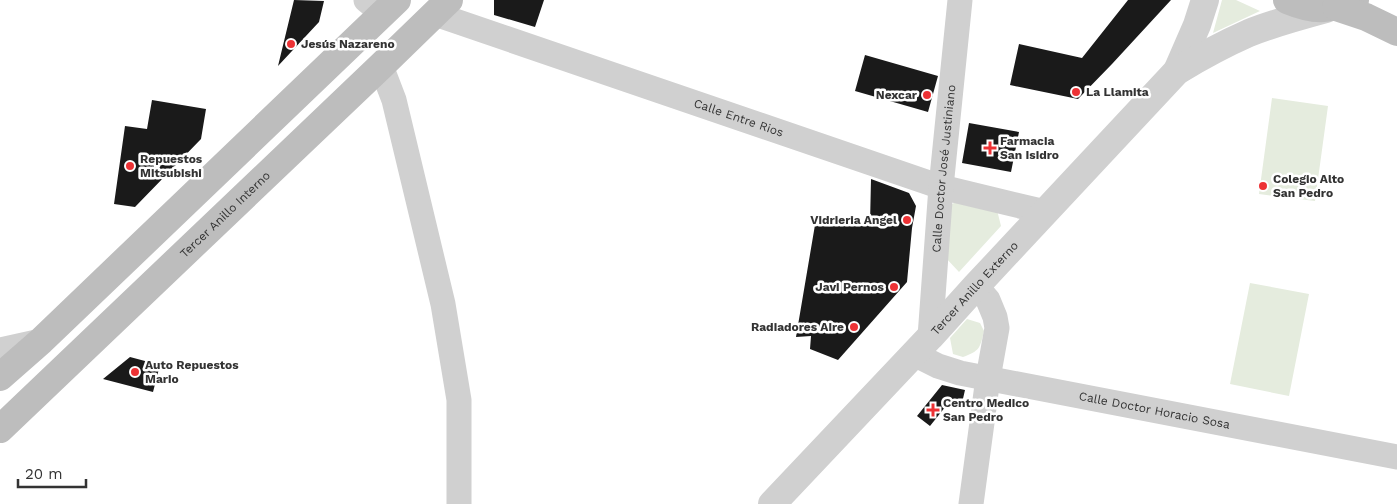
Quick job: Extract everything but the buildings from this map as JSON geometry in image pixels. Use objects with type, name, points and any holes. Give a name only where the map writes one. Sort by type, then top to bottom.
[{"type":"main road","points":[[1287,0],[1303,7],[1339,5],[1397,32]]},
{"type":"main road","points":[[0,377],[242,150],[382,5]]},
{"type":"main road","name":"Tercer Anillo Interno","points":[[0,429],[442,7]]},
{"type":"main road","points":[[221,219],[214,213],[209,199],[242,150]]},
{"type":"main road","points":[[125,309],[159,257],[159,250],[150,237]]},
{"type":"street","name":"Calle Doctor José Justiniano","points":[[922,346],[941,187],[960,0]]},
{"type":"street","name":"Tercer Anillo Externo","points":[[1177,71],[1205,0]]},
{"type":"street","name":"Tercer Anillo Externo","points":[[772,504],[922,346],[1177,71],[1212,50],[1249,33],[1287,19],[1339,5]]},
{"type":"street","name":"Calle Entre Rios","points":[[442,7],[941,187],[1045,212]]},
{"type":"street","points":[[382,66],[394,100],[444,304],[459,400],[459,504]]},
{"type":"street","points":[[971,504],[988,378],[997,328],[988,300],[976,286]]},
{"type":"street","points":[[0,350],[40,341]]},
{"type":"street","name":"Calle Doctor Horacio Sosa","points":[[922,346],[945,368],[960,373],[1397,457]]},
{"type":"shaded area","points":[[1222,0],[1236,0],[1260,11],[1213,33]]},
{"type":"shaded area","points":[[1272,98],[1328,106],[1315,201],[1259,194]]},
{"type":"shaded area","points":[[960,198],[997,210],[1001,226],[959,272],[945,257],[950,206]]},
{"type":"shaded area","points":[[1250,283],[1309,294],[1289,396],[1230,384]]},
{"type":"shaded area","points":[[967,319],[980,323],[984,331],[976,351],[963,357],[953,354],[950,338]]},
{"type":"place","name":"Jesús Nazareno","points":[[291,44]]},
{"type":"place","name":"La Llamita","points":[[1076,92]]},
{"type":"place","name":"Nexcar","points":[[927,95]]},
{"type":"place","name":"Farmacia San Isidro","points":[[990,148]]},
{"type":"place","name":"Repuestos Mitsubishi","points":[[130,166]]},
{"type":"place","name":"Colegio Alto San Pedro","points":[[1263,186]]},
{"type":"place","name":"Vidrieria Angel","points":[[907,220]]},
{"type":"place","name":"Javi Pernos","points":[[894,287]]},
{"type":"place","name":"Radiadores Aire","points":[[854,327]]},
{"type":"place","name":"Auto Repuestos Mario","points":[[135,372]]},
{"type":"place","name":"Centro Medico San Pedro","points":[[933,410]]}]
